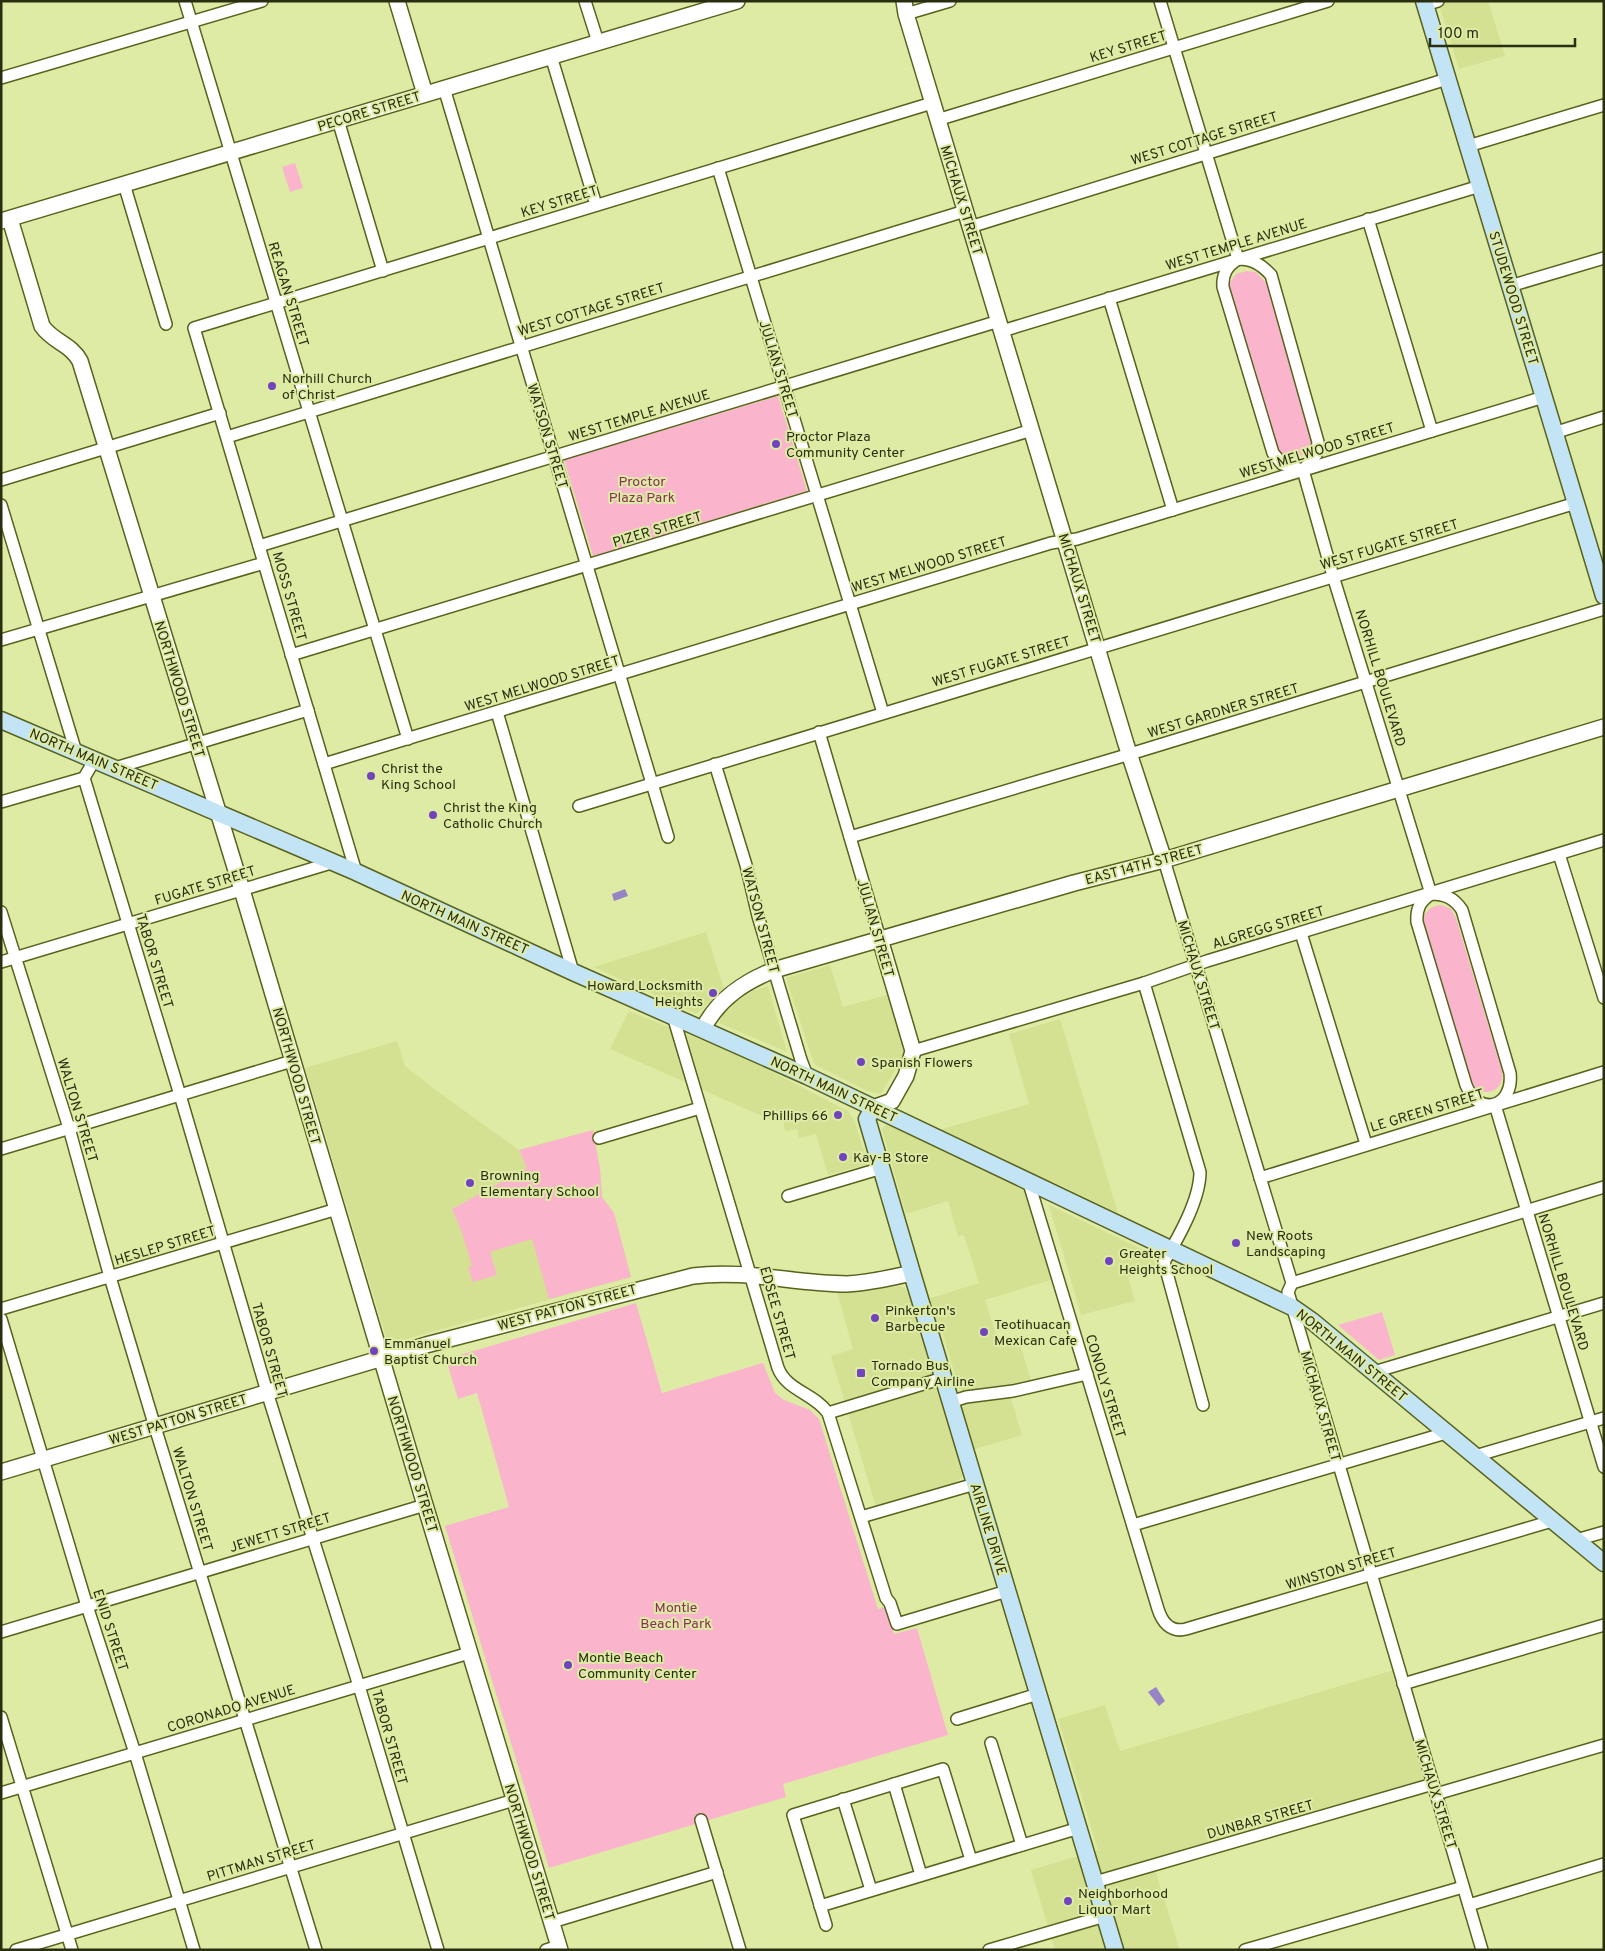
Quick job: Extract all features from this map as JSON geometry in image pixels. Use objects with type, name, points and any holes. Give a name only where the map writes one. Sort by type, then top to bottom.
[{"type":"main road","name":"STUDEWOOD STREET","points":[[1429,3],[1447,79],[1554,433],[1600,573],[1604,596]]},
{"type":"main road","name":"NORTH MAIN STREET","points":[[1,720],[218,812],[331,863],[356,872],[573,972],[807,1076],[1292,1307],[1312,1321],[1604,1563]]},
{"type":"main road","name":"AIRLINE DRIVE","points":[[873,1108],[868,1119],[912,1273],[1115,1950]]},
{"type":"street","name":"REAGAN STREET","points":[[185,1],[408,739]]},
{"type":"street","points":[[1,78],[262,1]]},
{"type":"street","points":[[397,1],[425,94]]},
{"type":"street","points":[[585,1],[598,42]]},
{"type":"street","name":"PECORE STREET","points":[[6,220],[737,1]]},
{"type":"street","points":[[905,8],[950,1]]},
{"type":"street","points":[[1160,1],[1238,259]]},
{"type":"street","name":"KEY STREET","points":[[937,120],[1328,1]]},
{"type":"street","name":"MICHAUX STREET","points":[[905,8],[937,120],[1292,1283],[1288,1292],[1292,1307],[1482,1950]]},
{"type":"street","points":[[551,56],[596,206]]},
{"type":"street","name":"WEST COTTAGE STREET","points":[[970,227],[1447,79]]},
{"type":"street","name":"WATSON STREET","points":[[444,88],[668,837]]},
{"type":"street","name":"KEY STREET","points":[[194,328],[932,103]]},
{"type":"street","points":[[1468,146],[1604,105]]},
{"type":"street","points":[[338,120],[383,270]]},
{"type":"street","name":"JULIAN STREET","points":[[718,168],[883,713]]},
{"type":"street","points":[[124,184],[166,324]]},
{"type":"street","name":"WEST TEMPLE AVENUE","points":[[259,546],[784,386],[1109,298],[1480,186]]},
{"type":"street","name":"WEST COTTAGE STREET","points":[[227,437],[965,211]]},
{"type":"street","points":[[1368,219],[1432,431]]},
{"type":"street","name":"NORTHWOOD STREET","points":[[6,220],[42,326],[52,338],[71,348],[80,361],[242,890],[425,1505],[552,1922],[555,1948]]},
{"type":"street","points":[[1510,286],[1604,258]]},
{"type":"street","points":[[1238,259],[1249,259],[1271,275],[1318,442],[1316,455],[1303,470],[1282,464],[1273,453],[1223,287],[1226,269],[1238,259]]},
{"type":"street","points":[[1109,298],[1173,510]]},
{"type":"street","name":"MOSS STREET","points":[[194,328],[356,872]]},
{"type":"street","name":"WEST MELWOOD STREET","points":[[324,764],[1051,543],[1066,541],[1173,510],[1544,397]]},
{"type":"street","points":[[1,480],[220,413]]},
{"type":"street","points":[[1554,433],[1604,418]]},
{"type":"street","name":"PIZER STREET","points":[[292,655],[1032,430]]},
{"type":"street","name":"NORHILL BOULEVARD","points":[[1303,470],[1333,576],[1431,894]]},
{"type":"street","name":"WEST FUGATE STREET","points":[[579,806],[1576,502]]},
{"type":"street","points":[[1,505],[76,752]]},
{"type":"street","points":[[1,640],[264,563]]},
{"type":"street","name":"WEST GARDNER STREET","points":[[850,837],[1130,754],[1604,609]]},
{"type":"street","points":[[115,768],[308,710]]},
{"type":"street","points":[[497,712],[573,972]]},
{"type":"street","name":"EAST 14TH STREET","points":[[703,1029],[720,1004],[739,987],[774,970],[1074,883],[1164,860],[1604,727]]},
{"type":"street","name":"JULIAN STREET","points":[[819,732],[913,1051]]},
{"type":"street","points":[[1,802],[84,778],[95,759]]},
{"type":"street","name":"WATSON STREET","points":[[715,764],[746,864],[758,916],[807,1076]]},
{"type":"street","name":"TABOR STREET","points":[[84,778],[267,1392],[359,1686],[438,1950]]},
{"type":"street","name":"ALGREGG STREET","points":[[913,1051],[1144,983],[1207,961],[1604,840]]},
{"type":"street","points":[[1559,854],[1604,998]]},
{"type":"street","name":"FUGATE STREET","points":[[1,962],[331,863]]},
{"type":"street","points":[[1431,894],[1445,895],[1452,899],[1462,910],[1510,1072],[1508,1092],[1495,1105],[1488,1105],[1477,1101],[1468,1091],[1466,1085],[1417,922],[1420,903],[1431,894]]},
{"type":"street","name":"WALTON STREET","points":[[1,912],[69,1128],[110,1276],[155,1427],[316,1950]]},
{"type":"street","points":[[1301,933],[1366,1144]]},
{"type":"street","points":[[1144,983],[1200,1172],[1197,1194],[1172,1249],[1164,1262],[1203,1405]]},
{"type":"street","name":"EDSEE STREET","points":[[673,1016],[780,1374],[791,1386],[822,1405],[828,1413]]},
{"type":"street","points":[[873,1108],[892,1101],[906,1076],[913,1051]]},
{"type":"street","points":[[1,1148],[292,1061]]},
{"type":"street","name":"LE GREEN STREET","points":[[1260,1178],[1604,1072]]},
{"type":"street","name":"NORHILL BOULEVARD","points":[[1495,1105],[1604,1467]]},
{"type":"street","points":[[599,1138],[700,1108]]},
{"type":"street","points":[[788,1196],[882,1168]]},
{"type":"street","name":"CONOLY STREET","points":[[1028,1180],[1155,1600]]},
{"type":"street","points":[[1292,1283],[1604,1187]]},
{"type":"street","name":"HESLEP STREET","points":[[1,1309],[337,1209]]},
{"type":"street","name":"WEST PATTON STREET","points":[[1,1472],[381,1358],[662,1283],[706,1274],[751,1274],[847,1284],[874,1281],[912,1273]]},
{"type":"street","points":[[1374,1372],[1604,1303]]},
{"type":"street","name":"ENID STREET","points":[[1,1319],[87,1606],[136,1753],[194,1950]]},
{"type":"street","points":[[950,1402],[966,1397],[1013,1391],[1087,1374]]},
{"type":"street","points":[[943,1378],[828,1413],[886,1598],[890,1603],[897,1624],[1007,1591]]},
{"type":"street","points":[[1475,1456],[1604,1418]]},
{"type":"street","points":[[1133,1526],[1446,1432]]},
{"type":"street","points":[[861,1517],[975,1484]]},
{"type":"street","name":"JEWETT STREET","points":[[1,1632],[425,1505]]},
{"type":"street","name":"WINSTON STREET","points":[[1155,1600],[1165,1624],[1172,1629],[1182,1630],[1552,1521]]},
{"type":"street","points":[[1576,1540],[1604,1532]]},
{"type":"street","points":[[1403,1684],[1604,1625]]},
{"type":"street","name":"CORONADO AVENUE","points":[[1,1793],[470,1653]]},
{"type":"street","points":[[957,1719],[1038,1694]]},
{"type":"street","points":[[1,1717],[72,1950]]},
{"type":"street","points":[[991,1743],[1022,1845]]},
{"type":"street","name":"DUNBAR STREET","points":[[1095,1882],[1434,1789],[1604,1745]]},
{"type":"street","points":[[826,1926],[793,1815],[944,1769],[971,1860]]},
{"type":"street","points":[[894,1784],[921,1875]]},
{"type":"street","name":"PITTMAN STREET","points":[[16,1950],[514,1800]]},
{"type":"street","points":[[843,1800],[870,1890]]},
{"type":"street","points":[[701,1820],[740,1950]]},
{"type":"street","points":[[820,1906],[1079,1828]]},
{"type":"street","points":[[1469,1904],[1604,1864]]},
{"type":"street","points":[[552,1922],[716,1872]]},
{"type":"street","points":[[1245,1950],[1463,1887]]},
{"type":"street","points":[[989,1950],[1105,1916]]},
{"type":"shaded area","points":[[1438,1],[1488,1],[1505,56],[1459,69]]},
{"type":"shaded area","points":[[625,889],[628,896],[614,901],[612,894]]},
{"type":"shaded area","points":[[706,932],[724,989],[696,1014],[594,967]]},
{"type":"shaded area","points":[[830,965],[843,1007],[890,994],[906,1052],[881,1094],[867,1091],[814,1064],[786,978]]},
{"type":"shaded area","points":[[768,986],[787,1052],[719,1023],[723,1014],[736,1002],[753,991]]},
{"type":"shaded area","points":[[629,1011],[741,1056],[848,1111],[855,1122],[868,1164],[828,1175],[816,1134],[799,1138],[797,1129],[785,1131],[783,1120],[771,1120],[610,1049]]},
{"type":"shaded area","points":[[1060,1019],[1118,1213],[1054,1182],[1027,1190],[1054,1279],[985,1300],[998,1341],[1017,1335],[1032,1383],[963,1391],[959,1388],[940,1325],[921,1331],[944,1408],[975,1400],[1010,1395],[1022,1435],[958,1454],[963,1473],[962,1477],[955,1483],[876,1507],[831,1356],[853,1349],[837,1292],[865,1291],[900,1286],[906,1289],[912,1304],[979,1283],[964,1235],[958,1236],[948,1201],[906,1214],[882,1129],[888,1125],[914,1137],[1029,1104],[1009,1034]]},
{"type":"shaded area","name":"Browning Elementary School","points":[[397,1041],[405,1066],[519,1150],[593,1130],[600,1169],[602,1197],[614,1213],[631,1277],[388,1344],[305,1068]]},
{"type":"shaded area","name":"Greater Heights School","points":[[1049,1205],[1152,1254],[1156,1269],[1128,1277],[1135,1301],[1081,1315]]},
{"type":"shaded area","points":[[1394,1670],[1427,1782],[1153,1863],[1180,1950],[1055,1950],[1031,1870],[1098,1850],[1058,1719],[1105,1705],[1120,1751]]},
{"type":"shaded area","points":[[1156,1687],[1165,1701],[1159,1706],[1148,1692]]},
{"type":"green space","points":[[295,163],[303,188],[290,192],[282,167]]},
{"type":"green space","points":[[1246,271],[1256,272],[1266,283],[1312,438],[1310,449],[1299,457],[1286,457],[1276,448],[1228,285],[1236,274]]},
{"type":"green space","name":"Proctor Plaza Park","points":[[778,396],[807,491],[593,556],[564,460]]},
{"type":"green space","points":[[1441,905],[1451,909],[1456,918],[1502,1071],[1500,1084],[1493,1091],[1482,1092],[1471,1085],[1423,922],[1428,910]]},
{"type":"green space","points":[[593,1130],[600,1169],[602,1197],[614,1213],[631,1277],[549,1299],[532,1239],[490,1252],[497,1275],[473,1282],[468,1267],[472,1266],[461,1230],[452,1209],[527,1168],[519,1150]]},
{"type":"green space","name":"Montie Beach Park","points":[[636,1303],[662,1393],[763,1363],[775,1393],[784,1400],[810,1410],[819,1419],[878,1609],[886,1607],[894,1634],[917,1628],[948,1735],[783,1784],[786,1797],[549,1868],[445,1526],[509,1507],[477,1393],[458,1399],[446,1359]]},
{"type":"green space","points":[[1382,1312],[1395,1355],[1379,1360],[1338,1325]]},
{"type":"place","name":"Norhill Church of Christ","points":[[272,386]]},
{"type":"place","name":"Proctor Plaza Community Center","points":[[776,444]]},
{"type":"place","name":"Christ the King School","points":[[371,776]]},
{"type":"place","name":"Christ the King Catholic Church","points":[[433,815]]},
{"type":"place","name":"Howard Locksmith Heights","points":[[713,993]]},
{"type":"place","name":"Spanish Flowers","points":[[861,1062]]},
{"type":"place","name":"Phillips 66","points":[[838,1115]]},
{"type":"place","name":"Kay-B Store","points":[[843,1157]]},
{"type":"place","name":"Browning Elementary School","points":[[470,1183]]},
{"type":"place","name":"New Roots Landscaping","points":[[1236,1243]]},
{"type":"place","name":"Greater Heights School","points":[[1109,1261]]},
{"type":"place","name":"Pinkerton's Barbecue","points":[[875,1318]]},
{"type":"place","name":"Teotihuacan Mexican Cafe","points":[[984,1332]]},
{"type":"place","name":"Emmanuel Baptist Church","points":[[374,1351]]},
{"type":"place","name":"Tornado Bus Company Airline","points":[[861,1373]]},
{"type":"place","name":"Montie Beach Community Center","points":[[568,1665]]},
{"type":"place","name":"Neighborhood Liquor Mart","points":[[1068,1901]]}]
